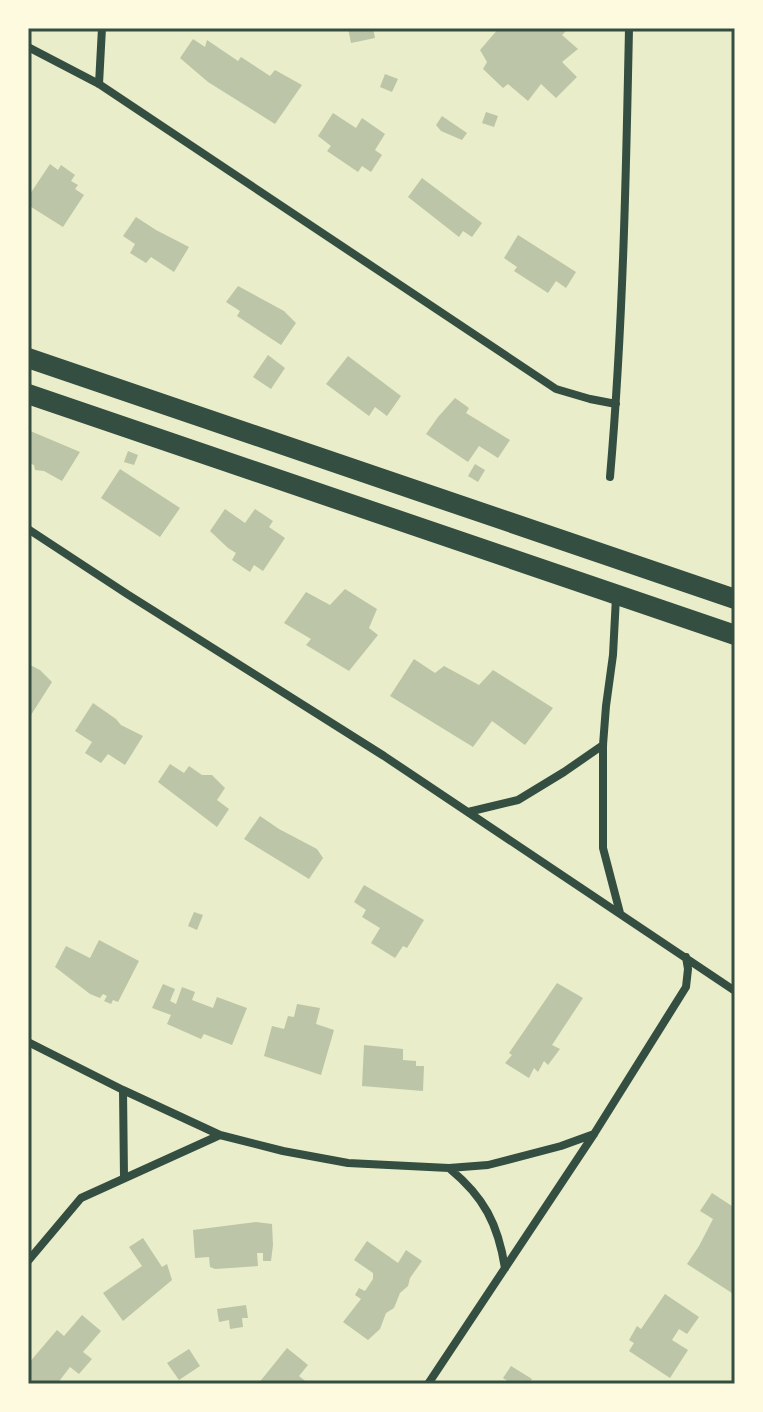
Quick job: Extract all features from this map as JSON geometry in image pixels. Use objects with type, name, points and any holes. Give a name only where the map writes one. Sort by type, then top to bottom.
[{"type":"main road","points":[[28,358],[735,599]]},
{"type":"main road","points":[[28,394],[735,635]]},
{"type":"street","points":[[99,84],[102,28]]},
{"type":"street","points":[[610,477],[624,265],[629,28]]},
{"type":"street","points":[[28,47],[99,84],[556,389],[616,404]]},
{"type":"street","points":[[28,529],[384,756],[735,991]]},
{"type":"street","points":[[616,595],[603,745],[603,848],[620,913]]},
{"type":"street","points":[[468,812],[518,800],[603,745]]},
{"type":"street","points":[[428,1384],[594,1134],[686,987],[686,957]]},
{"type":"street","points":[[28,1042],[220,1135],[348,1163],[449,1168],[488,1165],[524,1157],[594,1134]]},
{"type":"street","points":[[123,1090],[124,1178]]},
{"type":"street","points":[[28,1261],[81,1198],[220,1135]]},
{"type":"street","points":[[449,1168],[481,1200],[494,1222],[505,1268]]},
{"type":"building","points":[[348,28],[373,28],[375,38],[351,43]]},
{"type":"building","points":[[499,28],[567,28],[562,35],[578,49],[562,62],[577,77],[556,98],[541,84],[528,101],[508,84],[503,88],[483,69],[487,62],[480,50]]},
{"type":"building","points":[[193,39],[205,47],[207,40],[238,61],[241,57],[270,76],[275,70],[302,85],[275,124],[208,82],[180,58]]},
{"type":"building","points":[[385,74],[398,79],[392,92],[380,87]]},
{"type":"building","points":[[486,112],[498,116],[494,127],[482,123]]},
{"type":"building","points":[[333,113],[356,128],[362,118],[385,134],[375,150],[382,155],[371,172],[362,166],[358,172],[327,151],[331,146],[318,136]]},
{"type":"building","points":[[442,116],[467,133],[462,140],[441,131],[436,125]]},
{"type":"building","points":[[50,164],[58,170],[61,165],[75,175],[71,181],[78,185],[75,189],[84,195],[63,227],[28,205],[28,197]]},
{"type":"building","points":[[422,178],[482,223],[472,237],[463,231],[459,237],[408,197]]},
{"type":"building","points":[[136,217],[189,247],[174,272],[151,257],[146,263],[130,253],[135,244],[123,236]]},
{"type":"building","points":[[518,235],[576,272],[566,288],[556,281],[548,293],[514,271],[517,267],[504,258]]},
{"type":"building","points":[[238,286],[284,311],[296,323],[281,345],[237,316],[240,311],[226,302]]},
{"type":"building","points":[[268,355],[285,368],[271,389],[253,377]]},
{"type":"building","points":[[348,356],[401,396],[387,416],[375,407],[369,416],[326,384]]},
{"type":"building","points":[[455,398],[469,408],[466,413],[510,440],[498,458],[479,446],[468,462],[426,434]]},
{"type":"building","points":[[28,430],[80,452],[62,481],[44,471],[35,470],[34,465],[28,463]]},
{"type":"building","points":[[128,451],[138,455],[134,465],[124,462]]},
{"type":"building","points":[[475,464],[485,470],[478,482],[468,476]]},
{"type":"building","points":[[120,469],[180,508],[160,537],[101,498]]},
{"type":"building","points":[[225,509],[245,523],[255,509],[273,521],[269,527],[285,538],[263,571],[254,565],[250,572],[232,560],[236,553],[210,531]]},
{"type":"building","points":[[345,589],[377,609],[369,628],[378,635],[349,671],[306,645],[311,639],[284,623],[306,592],[330,605]]},
{"type":"building","points":[[414,659],[435,673],[444,666],[479,685],[493,670],[553,708],[525,745],[492,721],[473,747],[390,696]]},
{"type":"building","points":[[28,664],[52,682],[31,715],[28,713]]},
{"type":"building","points":[[93,703],[121,725],[143,736],[125,765],[108,754],[101,763],[85,753],[92,742],[75,731]]},
{"type":"building","points":[[170,764],[184,773],[189,766],[202,775],[212,775],[225,788],[217,800],[229,809],[217,827],[158,782]]},
{"type":"building","points":[[260,816],[317,849],[323,858],[309,879],[244,839]]},
{"type":"building","points":[[364,885],[424,920],[407,948],[403,946],[395,958],[371,943],[380,928],[362,917],[366,910],[354,902]]},
{"type":"building","points":[[194,912],[203,915],[197,930],[188,926]]},
{"type":"building","points":[[99,940],[139,961],[118,1002],[113,1000],[111,1004],[104,1001],[107,996],[103,994],[100,998],[90,994],[55,967],[66,946],[90,958]]},
{"type":"building","points":[[557,983],[583,998],[552,1045],[560,1049],[548,1065],[544,1061],[538,1072],[534,1068],[529,1078],[505,1063]]},
{"type":"building","points":[[163,984],[175,989],[170,1001],[176,1004],[182,987],[195,992],[192,1000],[213,1008],[217,997],[247,1008],[232,1045],[204,1034],[201,1039],[167,1024],[171,1015],[152,1008]]},
{"type":"building","points":[[297,1004],[320,1008],[316,1024],[334,1030],[321,1075],[264,1056],[272,1026],[284,1029],[288,1016],[294,1017]]},
{"type":"building","points":[[364,1045],[403,1049],[403,1060],[416,1061],[416,1066],[424,1066],[423,1091],[362,1086]]},
{"type":"building","points":[[712,1193],[735,1208],[735,1295],[687,1264],[713,1219],[700,1211]]},
{"type":"building","points":[[256,1222],[272,1224],[271,1261],[263,1261],[263,1253],[257,1253],[258,1266],[215,1269],[210,1267],[209,1257],[195,1258],[193,1230]]},
{"type":"building","points":[[143,1238],[162,1267],[167,1264],[172,1280],[123,1321],[103,1293],[142,1266],[129,1247]]},
{"type":"building","points":[[367,1241],[398,1263],[406,1250],[422,1261],[408,1286],[400,1293],[394,1308],[386,1313],[380,1329],[368,1340],[343,1322],[361,1299],[355,1295],[359,1288],[365,1291],[373,1279],[373,1273],[354,1260]]},
{"type":"building","points":[[665,1294],[699,1317],[687,1334],[679,1329],[672,1340],[688,1350],[670,1378],[629,1351],[634,1343],[629,1340],[637,1326],[641,1329]]},
{"type":"building","points":[[246,1305],[248,1318],[242,1318],[243,1327],[230,1329],[229,1320],[219,1322],[217,1309]]},
{"type":"building","points":[[82,1315],[101,1331],[83,1352],[92,1359],[79,1374],[70,1367],[57,1384],[36,1384],[28,1377],[28,1364],[57,1330],[64,1336]]},
{"type":"building","points":[[287,1348],[308,1365],[299,1376],[309,1384],[258,1384]]},
{"type":"building","points":[[189,1349],[200,1366],[179,1380],[167,1363]]},
{"type":"building","points":[[511,1366],[532,1379],[529,1384],[512,1384],[503,1378]]}]
